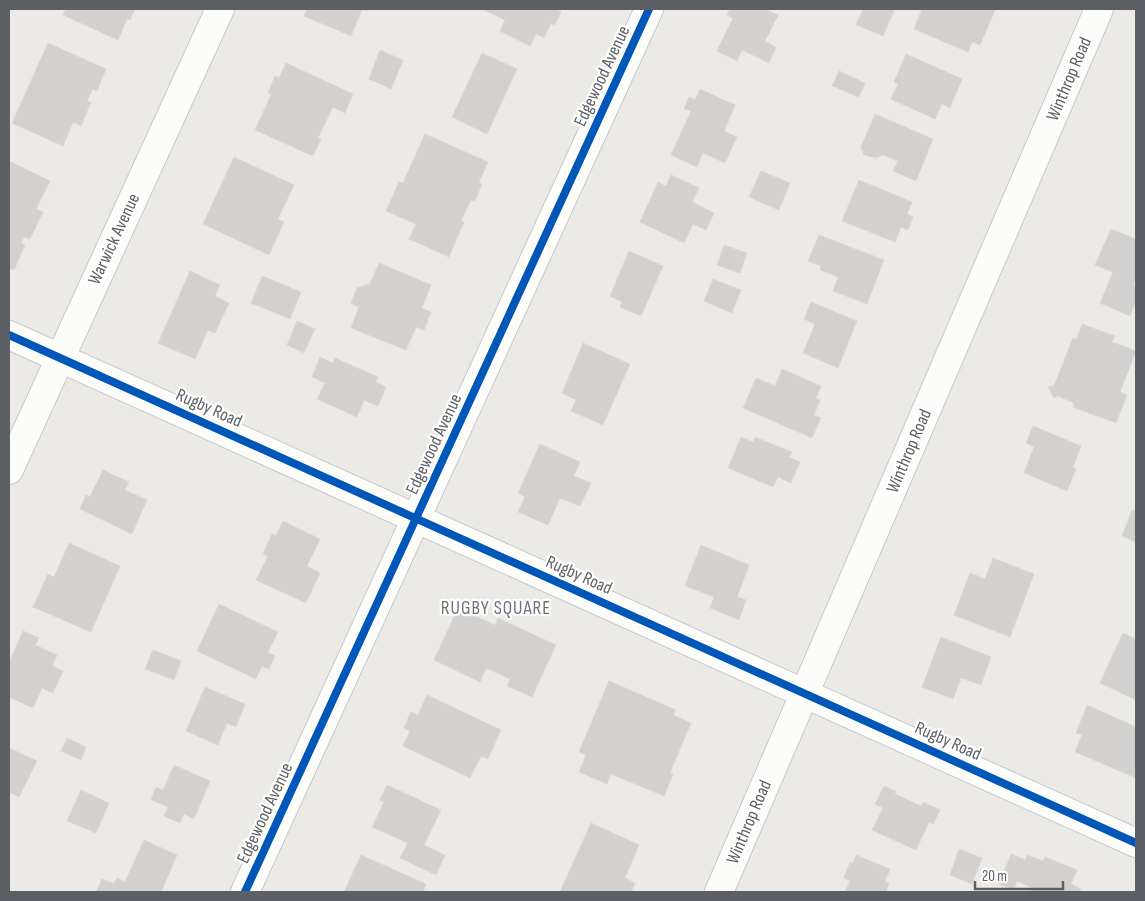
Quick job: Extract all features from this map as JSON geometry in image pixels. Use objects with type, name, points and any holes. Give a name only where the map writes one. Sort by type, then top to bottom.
[{"type":"street","name":"Warwick Avenue","points":[[9,470],[220,9]]},
{"type":"street","name":"Edgewood Avenue","points":[[245,892],[649,9]]},
{"type":"street","name":"Winthrop Road","points":[[719,892],[1099,9]]},
{"type":"street","name":"Rugby Road","points":[[9,334],[1136,843]]},
{"type":"building","points":[[66,9],[135,9],[130,20],[127,19],[118,40],[63,15]]},
{"type":"building","points":[[307,9],[362,9],[351,36],[304,16]]},
{"type":"building","points":[[482,9],[556,9],[561,12],[555,25],[551,23],[544,38],[536,34],[530,46],[500,31],[505,20]]},
{"type":"building","points":[[730,9],[764,9],[778,15],[765,41],[776,47],[769,63],[742,50],[737,61],[717,51],[733,18],[727,15]]},
{"type":"building","points":[[863,9],[889,9],[894,11],[883,36],[856,25]]},
{"type":"building","points":[[922,9],[995,10],[980,45],[972,42],[968,52],[914,29]]},
{"type":"building","points":[[48,43],[106,69],[97,91],[93,89],[87,101],[91,102],[81,126],[73,122],[63,146],[12,123]]},
{"type":"building","points":[[380,50],[403,60],[391,89],[369,79]]},
{"type":"building","points":[[482,53],[517,69],[487,134],[452,117]]},
{"type":"building","points":[[906,54],[962,79],[950,108],[942,104],[935,119],[891,99],[898,84],[894,82]]},
{"type":"building","points":[[286,63],[353,94],[345,113],[333,107],[318,138],[321,139],[313,156],[255,130],[271,95],[268,93],[275,76],[279,78]]},
{"type":"building","points":[[839,71],[865,83],[859,97],[832,86]]},
{"type":"building","points":[[700,89],[735,105],[724,131],[737,137],[725,163],[703,153],[697,167],[671,155],[691,111],[684,109],[689,97],[695,100]]},
{"type":"building","points":[[875,114],[933,139],[916,181],[893,171],[898,161],[883,155],[876,158],[864,155],[861,147]]},
{"type":"building","points":[[425,134],[488,162],[479,182],[482,184],[475,201],[471,200],[461,221],[464,222],[449,257],[409,239],[416,224],[386,211],[399,182],[403,183]]},
{"type":"building","points":[[234,157],[294,185],[278,219],[284,222],[269,255],[203,224]]},
{"type":"building","points":[[9,161],[50,181],[36,209],[43,212],[30,239],[24,237],[21,243],[25,245],[14,270],[9,268]]},
{"type":"building","points":[[761,171],[790,183],[779,210],[749,197]]},
{"type":"building","points":[[671,175],[699,188],[692,202],[714,213],[706,230],[693,224],[684,243],[640,222],[658,182],[666,186]]},
{"type":"building","points":[[859,180],[912,202],[907,214],[913,217],[908,230],[901,227],[895,242],[842,221]]},
{"type":"building","points":[[1111,229],[1136,239],[1136,279],[1133,285],[1136,287],[1136,301],[1130,316],[1100,303],[1113,272],[1095,265]]},
{"type":"building","points":[[819,235],[884,260],[867,304],[833,291],[838,277],[820,270],[821,266],[808,261]]},
{"type":"building","points":[[724,245],[747,253],[740,273],[717,265]]},
{"type":"building","points":[[629,251],[663,266],[641,316],[620,307],[622,302],[610,296]]},
{"type":"building","points":[[379,263],[431,285],[422,308],[431,312],[424,330],[416,327],[406,350],[351,328],[359,307],[351,303],[357,288],[370,284]]},
{"type":"building","points":[[190,271],[220,285],[215,296],[229,303],[215,333],[208,330],[195,359],[158,343]]},
{"type":"building","points":[[262,276],[301,292],[290,319],[251,303]]},
{"type":"building","points":[[713,279],[741,290],[732,313],[704,301]]},
{"type":"building","points":[[811,302],[857,321],[838,368],[803,353],[815,324],[804,319]]},
{"type":"building","points":[[297,321],[315,329],[304,353],[287,345]]},
{"type":"building","points":[[1082,324],[1115,336],[1112,342],[1136,351],[1120,392],[1127,395],[1116,423],[1073,407],[1074,403],[1058,396],[1054,398],[1048,387],[1054,386],[1073,338],[1076,340]]},
{"type":"building","points":[[583,343],[630,364],[603,425],[571,411],[576,400],[562,393]]},
{"type":"building","points":[[320,357],[333,363],[335,358],[378,377],[376,382],[386,387],[378,406],[364,400],[357,417],[317,399],[325,383],[312,377]]},
{"type":"building","points":[[782,369],[821,386],[816,398],[820,400],[814,415],[821,418],[812,438],[743,408],[756,378],[775,386]]},
{"type":"building","points":[[1033,426],[1081,446],[1073,467],[1076,469],[1067,491],[1024,473],[1034,447],[1026,443]]},
{"type":"building","points":[[741,437],[753,442],[755,437],[792,452],[789,457],[800,462],[791,483],[778,477],[773,487],[728,468]]},
{"type":"building","points":[[540,444],[580,462],[574,476],[591,483],[580,506],[560,498],[548,525],[518,512],[525,497],[518,493]]},
{"type":"building","points":[[103,470],[129,482],[125,490],[147,500],[132,534],[80,509],[86,495],[90,497]]},
{"type":"building","points":[[1132,510],[1136,512],[1136,542],[1122,536]]},
{"type":"building","points":[[283,521],[320,539],[307,566],[320,573],[306,603],[256,580],[268,556],[263,554],[272,534],[276,536]]},
{"type":"building","points":[[69,543],[120,566],[91,632],[33,607],[48,574],[54,577]]},
{"type":"building","points":[[701,545],[749,565],[737,597],[746,600],[739,620],[710,608],[714,597],[685,586]]},
{"type":"building","points":[[993,558],[1034,574],[1010,637],[954,615],[970,573],[985,579]]},
{"type":"building","points":[[219,604],[278,632],[268,652],[275,656],[269,669],[262,666],[256,679],[197,651]]},
{"type":"building","points":[[458,608],[495,625],[498,618],[556,645],[532,697],[507,686],[510,679],[486,668],[480,682],[434,660]]},
{"type":"building","points":[[23,631],[39,638],[35,645],[57,655],[52,666],[63,671],[53,693],[42,688],[33,708],[9,697],[9,663]]},
{"type":"building","points":[[1123,633],[1136,639],[1136,700],[1100,683]]},
{"type":"building","points":[[941,637],[991,657],[981,685],[961,678],[953,699],[922,687]]},
{"type":"building","points":[[153,650],[181,661],[174,680],[145,669]]},
{"type":"building","points":[[609,681],[676,710],[673,715],[691,723],[670,773],[673,774],[664,796],[611,774],[607,784],[579,772],[586,755],[579,752]]},
{"type":"building","points":[[205,687],[245,704],[236,727],[227,723],[218,745],[186,731]]},
{"type":"building","points":[[427,695],[501,730],[488,759],[481,756],[470,778],[403,746],[410,731],[404,728],[411,712],[418,715]]},
{"type":"building","points":[[1087,705],[1136,727],[1136,778],[1075,752],[1082,735],[1076,733]]},
{"type":"building","points":[[67,738],[86,747],[81,760],[61,751]]},
{"type":"building","points":[[9,748],[37,761],[19,797],[9,792]]},
{"type":"building","points":[[174,765],[210,781],[194,819],[184,814],[180,823],[164,816],[168,807],[151,800],[156,787],[163,790]]},
{"type":"building","points":[[387,785],[441,810],[424,845],[445,855],[436,875],[400,858],[408,843],[372,827],[384,802],[380,800]]},
{"type":"building","points":[[884,786],[896,791],[895,794],[921,806],[923,802],[940,810],[933,824],[929,822],[916,850],[872,830],[883,808],[875,804]]},
{"type":"building","points":[[81,790],[109,803],[96,833],[67,821]]},
{"type":"building","points":[[591,823],[639,845],[625,878],[635,883],[631,892],[560,892]]},
{"type":"building","points":[[144,840],[177,855],[161,892],[96,892],[102,879],[114,884],[117,878],[125,882]]},
{"type":"building","points":[[959,849],[982,858],[972,884],[950,875]]},
{"type":"building","points":[[1011,854],[1025,860],[1027,855],[1043,861],[1045,857],[1077,870],[1071,884],[1081,889],[1079,892],[1030,892],[1032,888],[1017,881],[1014,890],[999,884]]},
{"type":"building","points":[[361,855],[426,884],[423,892],[344,892]]},
{"type":"building","points":[[856,855],[890,869],[885,881],[889,883],[886,892],[845,892],[850,881],[844,878],[850,862],[853,863]]},
{"type":"cycle path","points":[[245,892],[649,9]]},
{"type":"cycle path","points":[[9,335],[1136,843]]},
{"type":"district","name":"RUGBY SQUARE","points":[[496,608]]}]
